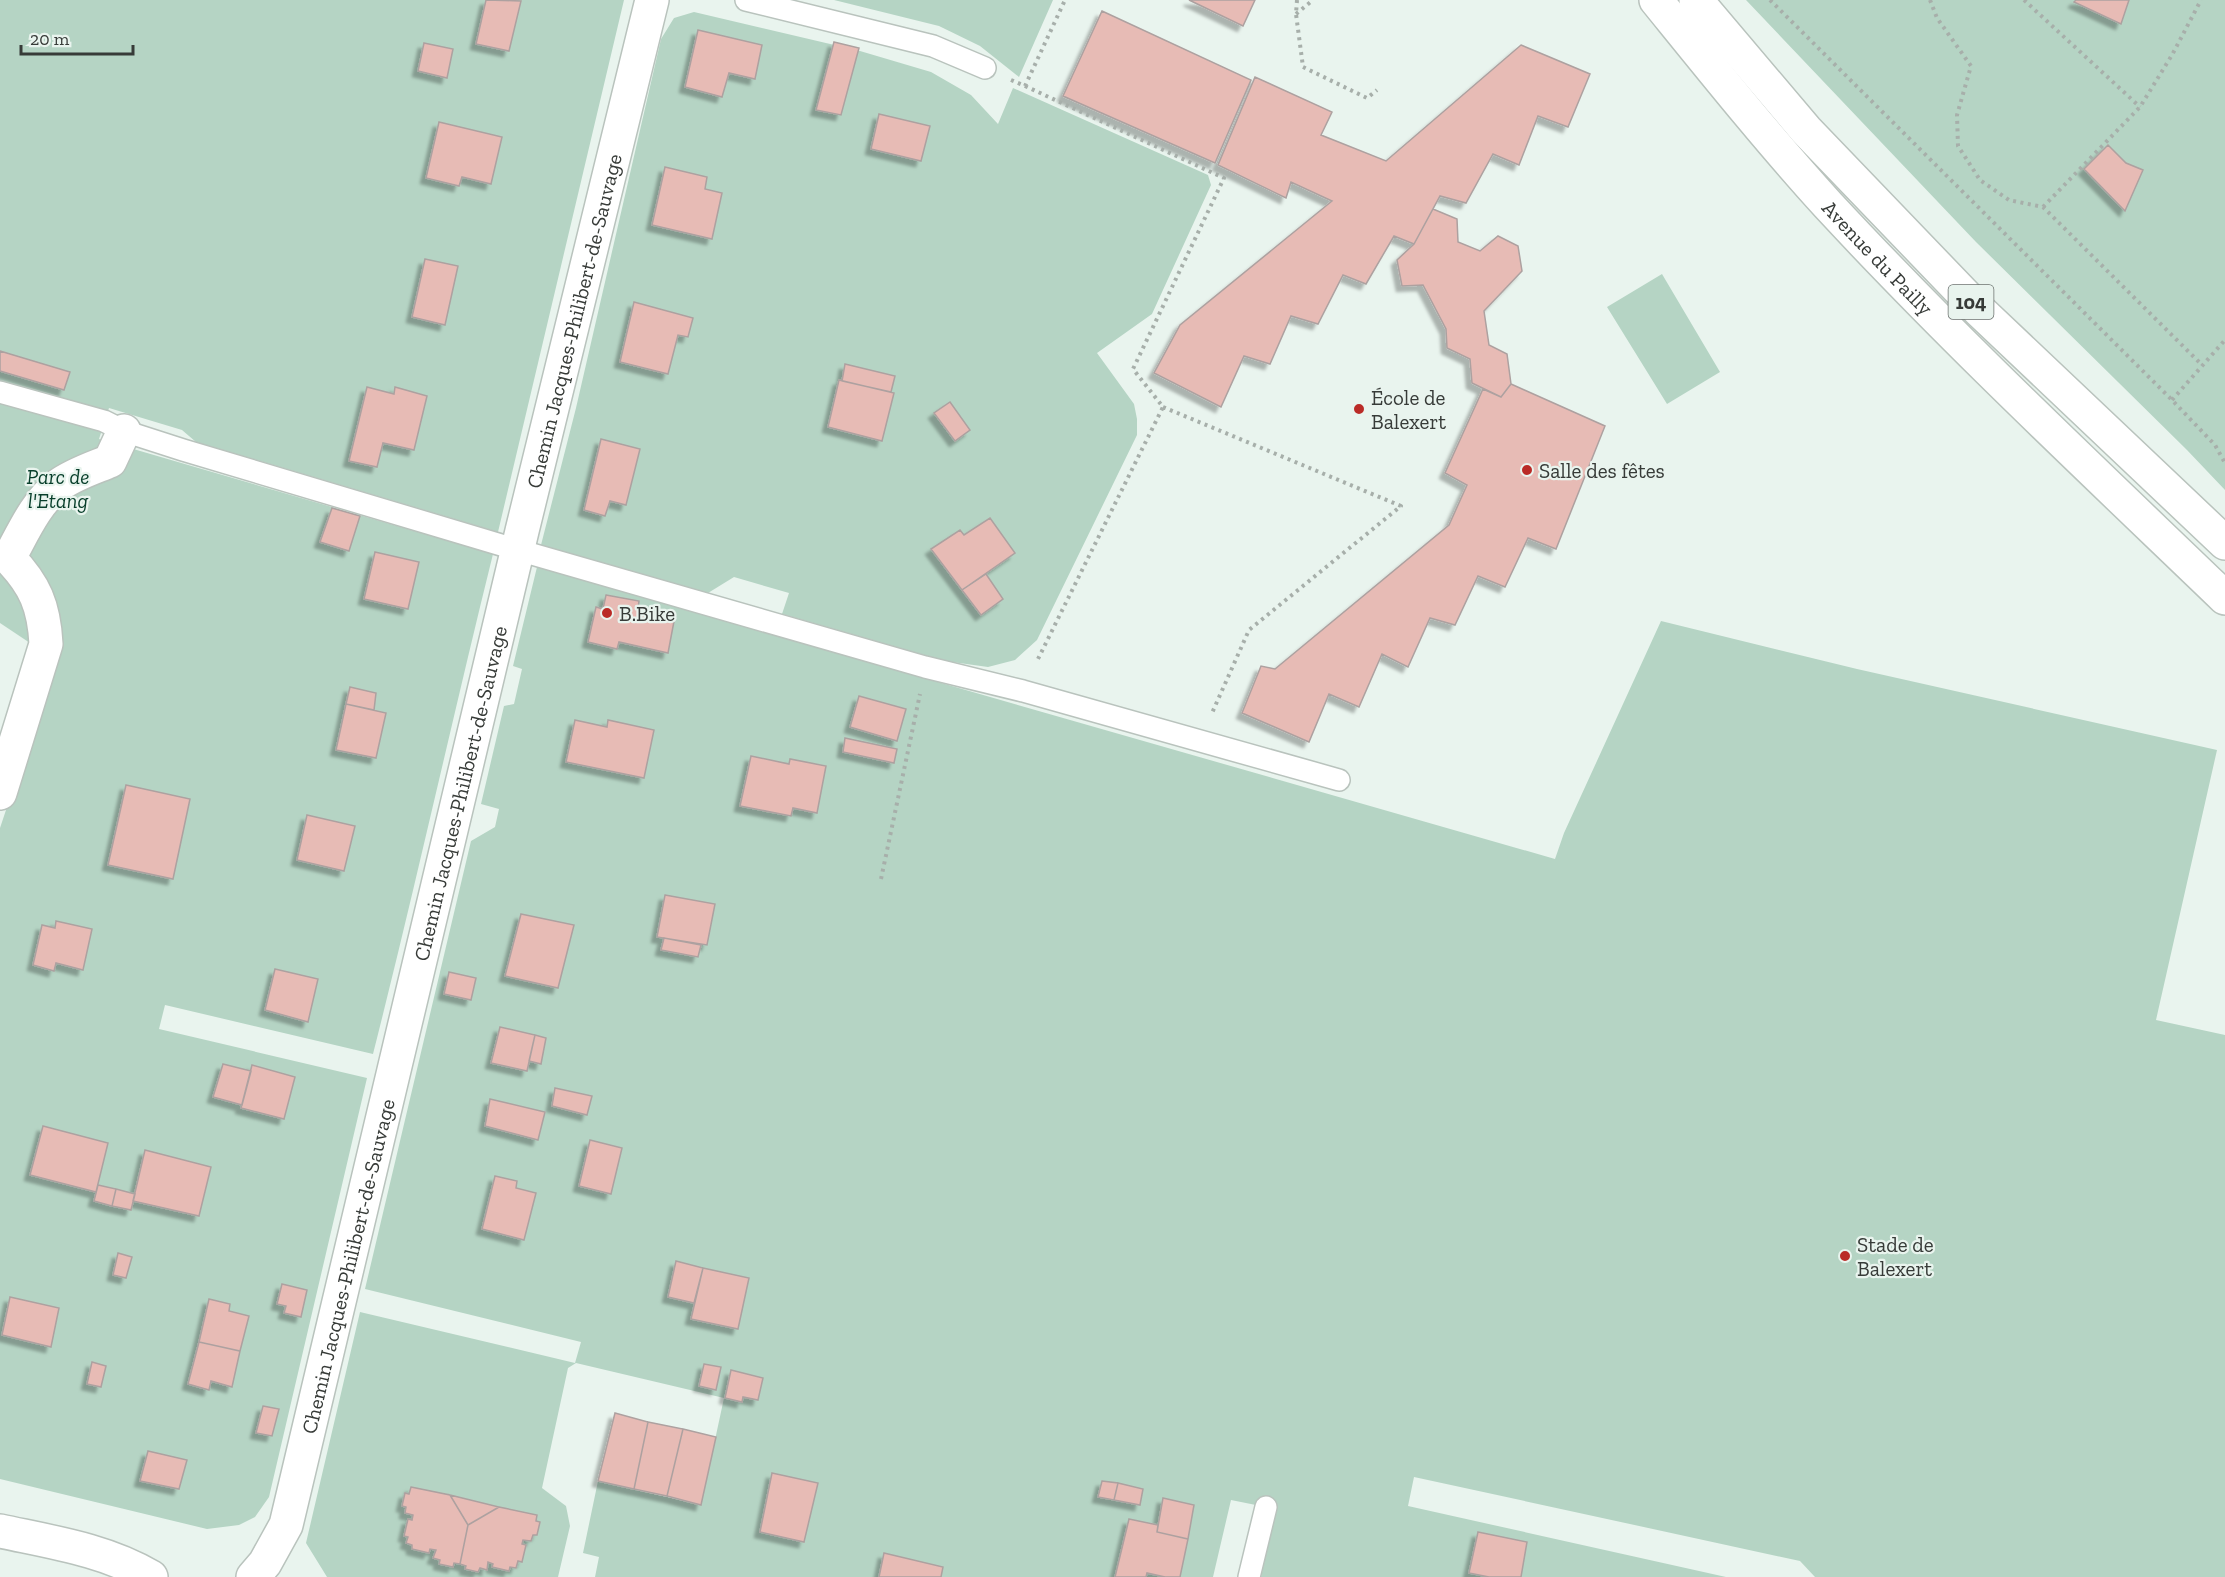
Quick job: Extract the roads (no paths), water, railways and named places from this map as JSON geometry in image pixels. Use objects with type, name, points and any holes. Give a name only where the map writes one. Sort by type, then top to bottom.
[{"type":"street","name":"Chemin Jacques-Philibert-de-Sauvage","points":[[253,1577],[265,1563],[286,1526],[518,550],[652,0]]},
{"type":"street","name":"Avenue du Pailly","points":[[1656,0],[1771,141],[1829,206],[2016,398],[2225,598]]},
{"type":"street","name":"Avenue du Pailly","points":[[1696,0],[1806,130],[1933,262],[2059,387],[2225,543]]},
{"type":"street","points":[[0,793],[46,644],[45,624],[34,588],[9,558],[42,502],[59,486],[81,473],[110,461],[124,431]]},
{"type":"street","points":[[0,1531],[104,1555],[131,1565],[150,1577]]},
{"type":"lane","points":[[746,0],[933,46],[985,68]]},
{"type":"lane","points":[[0,392],[104,421],[124,431],[518,550],[925,668],[1023,691],[1339,780]]},
{"type":"lane","points":[[1249,1577],[1266,1507]]},
{"type":"place","name":"École de Balexert","points":[[1359,409]]},
{"type":"place","name":"Salle des fêtes","points":[[1527,470]]},
{"type":"place","name":"B.Bike","points":[[607,613]]},
{"type":"place","name":"Stade de Balexert","points":[[1845,1256]]},
{"type":"park label","name":"Parc de l'Etang","points":[[58,488]]}]
